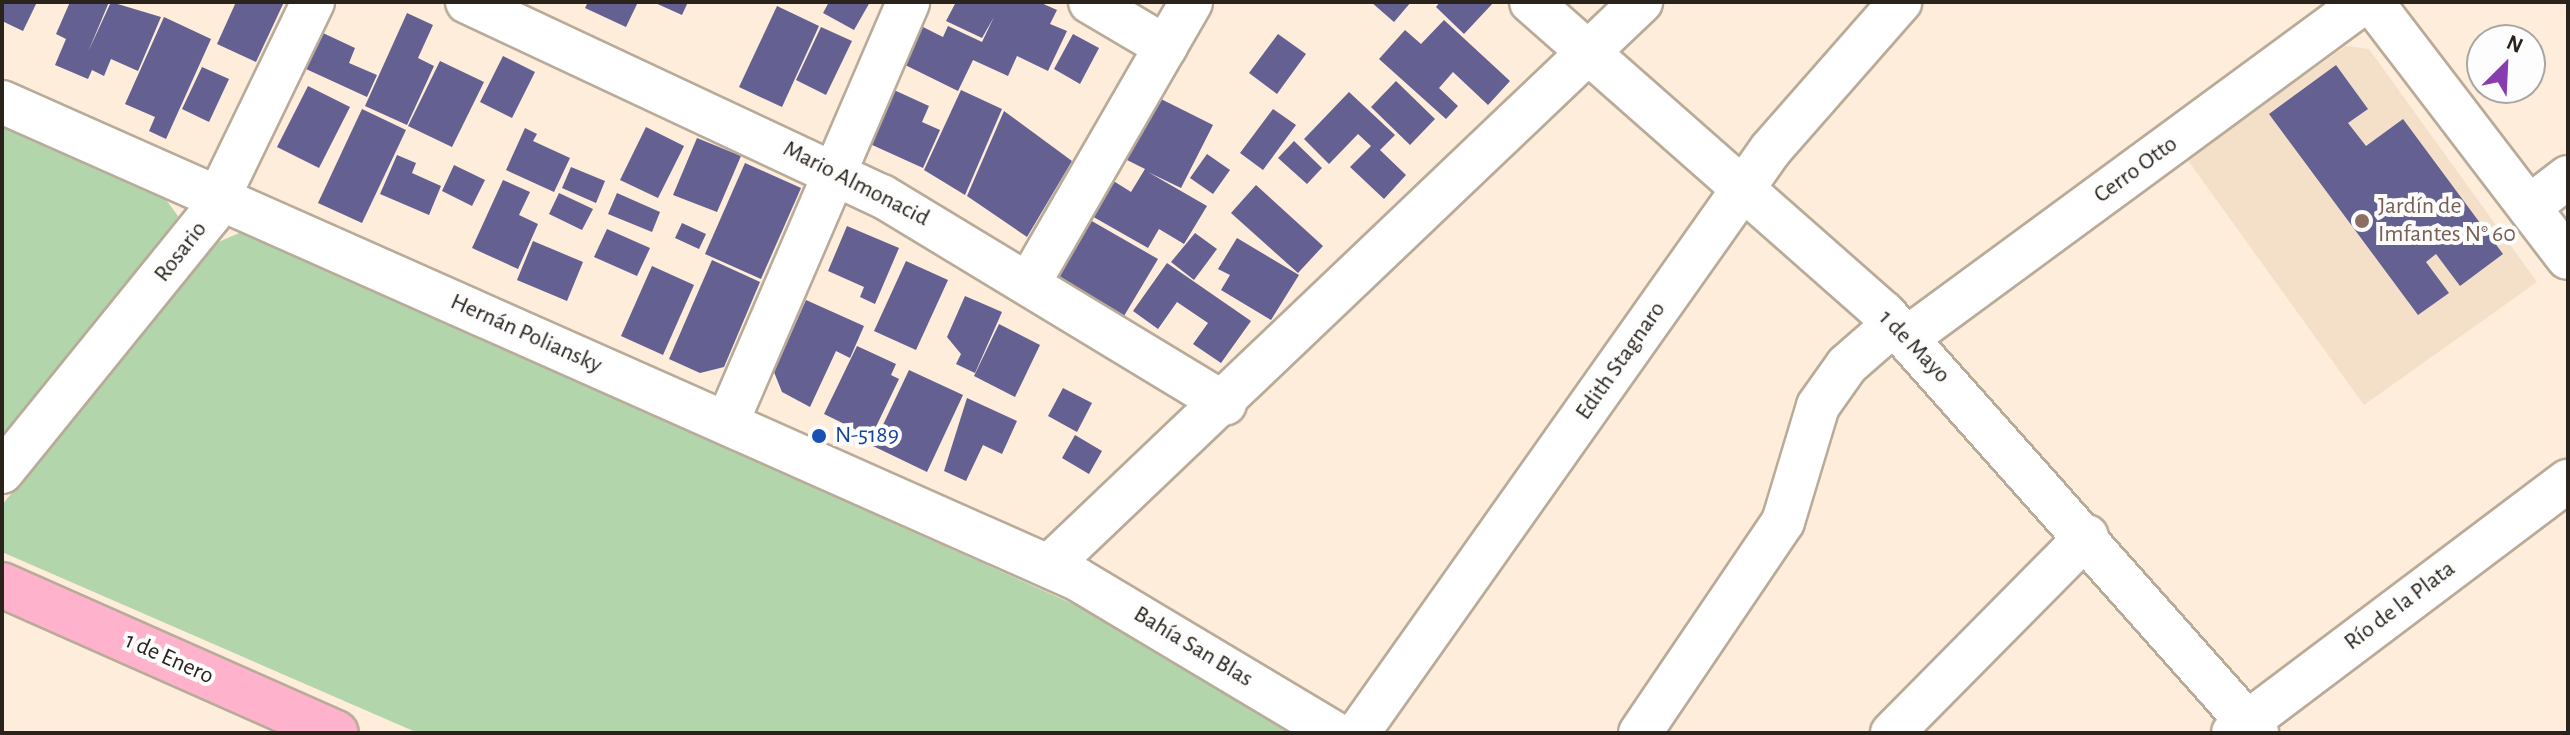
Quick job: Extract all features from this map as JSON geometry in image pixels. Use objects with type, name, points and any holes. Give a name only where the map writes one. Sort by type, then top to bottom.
[{"type":"main road","name":"1 de Enero","points":[[2,585],[336,733]]},
{"type":"street","name":"Rosario","points":[[2,472],[219,199],[313,2]]},
{"type":"street","name":"Mario Almonacid","points":[[467,2],[835,171],[1029,283],[1225,404]]},
{"type":"street","points":[[727,423],[908,2]]},
{"type":"street","points":[[1090,2],[1166,47]]},
{"type":"street","points":[[1029,283],[1191,2]]},
{"type":"street","name":"1 de Mayo","points":[[1531,2],[1901,331],[2087,536],[2245,729]]},
{"type":"street","points":[[1049,566],[1225,404],[1586,49],[1641,2]]},
{"type":"street","name":"Edith Stagnaro","points":[[1358,733],[1742,190],[1806,105],[1900,2]]},
{"type":"street","name":"Cerro Otto","points":[[1640,733],[1783,522],[1818,406],[1847,365],[1901,331],[2364,2]]},
{"type":"street","points":[[2372,2],[2568,258]]},
{"type":"street","name":"Hernán Poliansky","points":[[2,102],[1049,566]]},
{"type":"street","points":[[2529,207],[2568,177]]},
{"type":"street","name":"Río de la Plata","points":[[2245,729],[2568,481]]},
{"type":"street","points":[[1892,733],[2087,536]]},
{"type":"street","name":"Bahía San Blas","points":[[1049,566],[1334,733]]},
{"type":"shaded area","name":"Jardín de Imfantes N° 60","points":[[2346,46],[2369,49],[2537,282],[2364,405],[2187,159]]},
{"type":"green space","points":[[2,124],[164,197],[178,216],[167,239],[2,438]]},
{"type":"green space","points":[[244,231],[1080,607],[1289,733],[418,733],[2,552],[2,505],[216,243]]},
{"type":"building","points":[[2,2],[37,2],[23,31],[2,21]]},
{"type":"building","points":[[70,2],[109,2],[88,52],[111,2],[161,17],[138,71],[111,59],[104,76],[92,70],[88,79],[55,65],[66,39],[56,34]]},
{"type":"building","points":[[236,2],[284,2],[256,62],[217,44]]},
{"type":"building","points":[[588,2],[638,2],[626,27],[585,8]]},
{"type":"building","points":[[653,2],[688,2],[682,15]]},
{"type":"building","points":[[829,2],[870,2],[854,30],[823,13]]},
{"type":"building","points":[[956,2],[1039,2],[1057,10],[1050,24],[1067,31],[1048,71],[1017,56],[1008,76],[973,60],[958,91],[893,59],[911,21],[943,37],[948,26],[982,42],[994,17],[982,38],[946,21]]},
{"type":"building","points":[[1371,2],[1411,2],[1394,22]]},
{"type":"building","points":[[1440,2],[1494,2],[1464,34],[1436,7]]},
{"type":"building","points":[[777,6],[819,26],[782,107],[739,87]]},
{"type":"building","points":[[407,13],[433,25],[418,58],[434,66],[407,125],[365,106]]},
{"type":"building","points":[[164,17],[211,39],[166,139],[149,131],[155,117],[125,104]]},
{"type":"building","points":[[1444,20],[1510,81],[1488,105],[1453,72],[1439,88],[1458,106],[1446,119],[1379,59],[1405,30],[1421,44]]},
{"type":"building","points":[[821,27],[852,41],[826,95],[796,80]]},
{"type":"building","points":[[323,33],[355,48],[349,63],[377,75],[367,97],[306,69]]},
{"type":"building","points":[[1073,34],[1099,48],[1080,84],[1054,69]]},
{"type":"building","points":[[1278,34],[1306,54],[1277,94],[1249,73]]},
{"type":"building","points":[[503,56],[535,72],[512,118],[480,102]]},
{"type":"building","points":[[440,61],[484,82],[452,147],[408,126]]},
{"type":"building","points":[[2336,65],[2368,109],[2348,123],[2366,146],[2403,119],[2503,254],[2460,286],[2436,254],[2426,262],[2449,293],[2418,315],[2269,114]]},
{"type":"building","points":[[202,67],[229,79],[209,122],[182,109]]},
{"type":"building","points":[[1396,81],[1435,119],[1410,145],[1371,107]]},
{"type":"building","points":[[308,86],[350,107],[319,168],[277,147]]},
{"type":"building","points":[[894,90],[929,106],[922,122],[940,130],[923,168],[870,144]]},
{"type":"building","points":[[961,90],[1002,109],[965,195],[924,170]]},
{"type":"building","points":[[1349,92],[1395,135],[1380,150],[1406,175],[1384,199],[1350,167],[1371,146],[1358,134],[1329,164],[1304,139]]},
{"type":"building","points":[[1153,95],[1213,125],[1181,188],[1148,172],[1207,206],[1184,244],[1159,229],[1148,248],[1083,211],[1104,175],[1131,192],[1145,169],[1121,157]]},
{"type":"building","points":[[362,109],[406,130],[362,223],[318,203]]},
{"type":"building","points":[[1273,109],[1296,125],[1263,170],[1240,153]]},
{"type":"building","points":[[1004,111],[1072,161],[1027,237],[967,196]]},
{"type":"building","points":[[646,127],[684,146],[658,198],[620,180]]},
{"type":"building","points":[[525,128],[537,134],[533,141],[570,158],[554,192],[506,170]]},
{"type":"building","points":[[697,138],[741,156],[717,212],[673,195]]},
{"type":"building","points":[[1294,141],[1322,168],[1307,184],[1278,158]]},
{"type":"building","points":[[1207,154],[1230,170],[1213,194],[1190,178]]},
{"type":"building","points":[[397,155],[416,163],[412,173],[441,186],[429,215],[380,194]]},
{"type":"building","points":[[745,163],[801,188],[761,279],[705,254]]},
{"type":"building","points":[[454,165],[485,180],[472,206],[442,191]]},
{"type":"building","points":[[571,167],[605,181],[596,203],[562,188]]},
{"type":"building","points":[[503,180],[530,192],[519,215],[538,224],[518,269],[472,248]]},
{"type":"building","points":[[1256,185],[1323,246],[1298,273],[1231,213]]},
{"type":"building","points":[[559,193],[593,209],[582,230],[549,214]]},
{"type":"building","points":[[617,193],[660,212],[652,232],[608,214]]},
{"type":"building","points":[[1083,216],[1158,259],[1124,316],[1049,273]]},
{"type":"building","points":[[682,223],[706,234],[699,249],[675,238]]},
{"type":"building","points":[[847,226],[899,248],[875,304],[860,297],[864,287],[828,271]]},
{"type":"building","points":[[607,229],[650,248],[637,276],[594,257]]},
{"type":"building","points":[[1195,233],[1217,249],[1194,280],[1171,262]]},
{"type":"building","points":[[1237,238],[1299,275],[1271,320],[1221,290],[1230,275],[1218,269]]},
{"type":"building","points":[[533,241],[583,262],[567,301],[517,280]]},
{"type":"building","points":[[712,260],[760,282],[724,367],[700,373],[669,359]]},
{"type":"building","points":[[906,261],[948,280],[916,350],[874,331]]},
{"type":"building","points":[[1167,263],[1251,321],[1221,363],[1193,344],[1208,323],[1177,302],[1158,329],[1133,311]]},
{"type":"building","points":[[652,266],[694,285],[663,355],[621,336]]},
{"type":"building","points":[[965,296],[1002,312],[975,373],[956,364],[961,354],[947,337]]},
{"type":"building","points":[[806,300],[864,326],[850,358],[836,351],[810,407],[782,392],[774,372]]},
{"type":"building","points":[[999,324],[1040,345],[1015,397],[974,376]]},
{"type":"building","points":[[857,346],[896,364],[891,375],[899,379],[871,437],[824,414]]},
{"type":"building","points":[[909,370],[963,395],[927,472],[873,446]]},
{"type":"building","points":[[1063,388],[1092,403],[1077,432],[1048,416]]},
{"type":"building","points":[[967,398],[1017,421],[1002,454],[983,445],[966,481],[944,471]]},
{"type":"building","points":[[1075,435],[1102,451],[1089,474],[1062,458]]},
{"type":"place","name":"Jardín de Imfantes N° 60","points":[[2362,221]]},
{"type":"place","name":"N-5189","points":[[819,436]]}]
